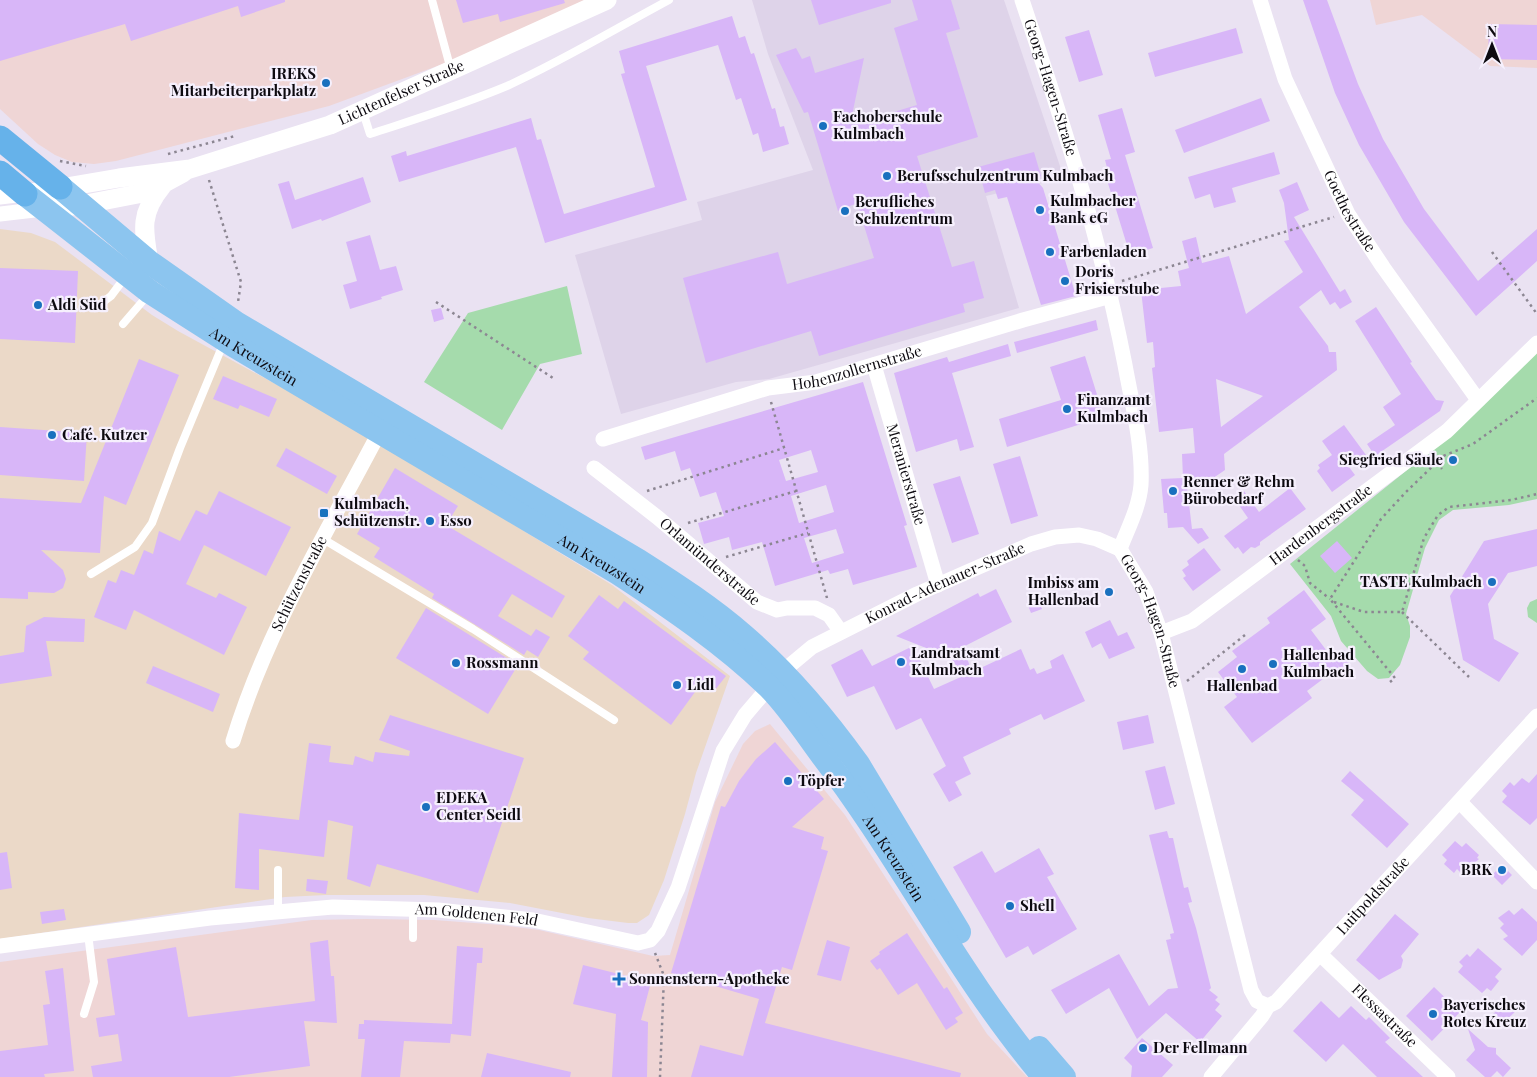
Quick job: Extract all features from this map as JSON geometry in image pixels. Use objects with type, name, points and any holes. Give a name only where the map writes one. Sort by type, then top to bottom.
[{"type":"highway","points":[[0,138],[60,188]]},
{"type":"highway","points":[[0,173],[34,201]]},
{"type":"main road","name":"Am Kreuzstein","points":[[60,188],[230,332],[380,431],[618,572],[818,711],[858,764],[992,985],[1023,1029],[1064,1077]]},
{"type":"main road","name":"Am Kreuzstein","points":[[34,201],[126,276],[150,292],[230,332],[638,561],[692,595],[744,636],[776,680],[857,801],[979,992],[1009,1035],[1044,1077]]},
{"type":"street","name":"Lichtenfelser Straße","points":[[0,214],[34,201],[60,188],[197,166],[330,125],[363,112],[607,0]]},
{"type":"street","name":"Georg-Hagen-Straße","points":[[1022,0],[1044,64],[1110,291],[1138,431],[1141,482],[1139,502],[1120,549],[1146,592],[1161,633],[1251,990],[1257,1001],[1268,1006]]},
{"type":"street","name":"Goethestraße","points":[[1260,0],[1285,80],[1348,214],[1383,267],[1478,400]]},
{"type":"street","name":"Lichtenfelser Straße","points":[[0,197],[81,205],[148,192],[197,166]]},
{"type":"street","points":[[149,262],[144,233],[144,217],[150,201],[162,186]]},
{"type":"street","name":"Hohenzollernstraße","points":[[603,439],[768,388],[816,382],[1023,320],[1110,291]]},
{"type":"street","name":"Hardenbergstraße","points":[[1161,633],[1192,621],[1287,548],[1447,431],[1537,343]]},
{"type":"street","name":"Meranierstraße","points":[[874,364],[938,585]]},
{"type":"street","name":"Schützenstraße","points":[[233,740],[248,692],[323,539],[380,431]]},
{"type":"street","name":"Orlamünderstraße","points":[[594,468],[670,528],[756,602],[777,610],[815,608],[828,615],[838,628]]},
{"type":"street","name":"Konrad-Adenauer-Straße","points":[[776,680],[812,647],[838,628],[1031,544],[1055,537],[1079,535],[1097,539],[1120,549]]},
{"type":"street","points":[[650,940],[658,931],[678,888],[723,751],[746,715],[776,680]]},
{"type":"street","name":"Luitpoldstraße","points":[[1211,1077],[1262,1016],[1268,1006],[1276,1002],[1321,955],[1537,716]]},
{"type":"street","points":[[1460,802],[1537,882]]},
{"type":"street","name":"Am Goldenen Feld","points":[[0,946],[88,934],[333,907],[413,910],[534,920],[638,943],[650,940]]},
{"type":"street","name":"Flessastraße","points":[[1321,955],[1448,1077]]},
{"type":"lane","points":[[432,0],[451,70]]},
{"type":"lane","points":[[363,112],[370,134],[469,101],[534,72],[669,0]]},
{"type":"lane","points":[[95,308],[110,296],[126,276]]},
{"type":"lane","points":[[123,324],[150,292]]},
{"type":"lane","points":[[91,574],[135,547],[152,523],[180,448],[230,332]]},
{"type":"lane","points":[[323,539],[473,629],[614,720]]},
{"type":"lane","points":[[278,870],[278,912]]},
{"type":"lane","points":[[413,910],[413,938]]},
{"type":"lane","points":[[84,1014],[94,982],[88,934]]},
{"type":"path","points":[[163,155],[242,134]]},
{"type":"path","points":[[52,158],[91,167]]},
{"type":"path","points":[[197,166],[241,282],[230,332]]},
{"type":"path","points":[[1110,291],[1348,214]]},
{"type":"path","points":[[1492,252],[1537,314]]},
{"type":"path","points":[[436,302],[553,378]]},
{"type":"path","points":[[768,388],[808,533],[838,628]]},
{"type":"path","points":[[1330,599],[1381,519],[1443,456],[1473,444],[1537,398]]},
{"type":"path","points":[[630,496],[784,448]]},
{"type":"path","points":[[670,528],[796,490]]},
{"type":"path","points":[[1402,612],[1424,538],[1438,515],[1449,507],[1511,500],[1537,494]]},
{"type":"path","points":[[710,562],[808,533]]},
{"type":"path","points":[[1287,548],[1305,566],[1310,583],[1330,599],[1395,678],[1390,682]]},
{"type":"path","points":[[1330,599],[1354,610],[1402,612],[1469,677]]},
{"type":"path","points":[[1176,689],[1245,635]]},
{"type":"path","points":[[650,940],[664,976],[660,1077]]},
{"type":"shaded area","points":[[0,0],[585,0],[478,51],[329,106],[116,161],[94,164],[72,162],[55,155],[38,144],[0,109]]},
{"type":"shaded area","name":"Berufliches Schulzentrum","points":[[752,0],[1004,0],[1064,178],[986,196],[1019,308],[769,379],[736,382],[621,414],[575,255],[702,220],[697,202],[813,170],[768,54]]},
{"type":"shaded area","points":[[1370,0],[1537,0],[1537,68],[1490,66],[1422,15],[1376,25]]},
{"type":"shaded area","points":[[0,229],[31,233],[55,242],[152,315],[349,424],[612,585],[730,676],[696,773],[664,880],[649,915],[637,923],[628,923],[588,918],[510,903],[424,895],[326,895],[285,897],[0,939]]},
{"type":"shaded area","points":[[770,724],[845,815],[987,1034],[1027,1077],[0,1077],[0,962],[312,920],[366,919],[434,920],[501,925],[539,930],[653,956],[670,955],[715,802],[743,744],[755,731]]},
{"type":"green space","points":[[567,286],[582,354],[540,364],[502,430],[424,382],[468,313]]},
{"type":"green space","points":[[1537,352],[1537,499],[1509,505],[1453,510],[1439,520],[1425,548],[1406,614],[1410,626],[1410,637],[1400,665],[1389,678],[1378,679],[1367,671],[1341,641],[1331,616],[1290,564],[1452,434]]},
{"type":"green space","points":[[1537,599],[1537,623],[1528,617],[1527,608],[1530,602]]},
{"type":"building","points":[[0,0],[285,0],[285,2],[241,17],[238,6],[131,41],[125,24],[0,61]]},
{"type":"building","points":[[456,0],[564,0],[565,3],[500,22],[498,14],[463,23]]},
{"type":"building","points":[[811,0],[891,0],[891,3],[819,25]]},
{"type":"building","name":"Berufsschulzentrum Kulmbach","points":[[912,0],[951,0],[960,29],[946,33],[978,137],[917,156],[952,267],[974,261],[984,298],[963,304],[965,312],[819,356],[811,331],[706,363],[683,278],[778,252],[787,284],[874,258],[857,203],[838,211],[808,112],[804,113],[776,55],[796,48],[802,59],[810,56],[815,73],[864,58],[850,125],[917,105],[894,28],[918,20]]},
{"type":"building","points":[[1303,0],[1327,0],[1358,84],[1383,139],[1424,209],[1478,281],[1537,229],[1537,261],[1476,316],[1404,222],[1359,145],[1335,93]]},
{"type":"building","points":[[732,16],[739,38],[745,36],[751,54],[754,53],[772,109],[775,108],[780,127],[784,126],[789,144],[763,152],[758,133],[753,135],[741,98],[736,100],[718,45],[646,66],[687,200],[545,243],[516,147],[399,182],[391,156],[406,151],[407,156],[531,118],[537,140],[541,139],[564,214],[655,187],[621,74],[625,73],[619,51]]},
{"type":"building","points":[[1489,24],[1537,25],[1537,60],[1488,59]]},
{"type":"building","points":[[1236,28],[1243,53],[1155,77],[1148,53]]},
{"type":"building","points":[[1089,30],[1103,75],[1079,82],[1065,37]]},
{"type":"building","points":[[1261,98],[1270,121],[1184,153],[1175,130]]},
{"type":"building","points":[[1122,108],[1135,152],[1125,155],[1153,248],[1130,255],[1107,180],[1110,179],[1105,160],[1111,159],[1098,115]]},
{"type":"building","points":[[1034,152],[1041,176],[1034,178],[1043,188],[1076,296],[1041,305],[1007,197],[998,199],[995,190],[985,193],[978,167]]},
{"type":"building","points":[[1274,152],[1280,174],[1232,188],[1236,202],[1214,208],[1210,194],[1195,199],[1188,177]]},
{"type":"building","points":[[363,177],[371,202],[322,221],[321,219],[292,229],[278,184],[289,181],[295,200]]},
{"type":"building","points":[[1297,182],[1309,210],[1294,217],[1340,292],[1345,289],[1352,302],[1340,309],[1335,302],[1330,305],[1321,290],[1299,307],[1328,346],[1329,352],[1336,352],[1337,370],[1224,454],[1225,470],[1203,485],[1187,487],[1192,529],[1202,528],[1209,538],[1198,544],[1183,527],[1168,528],[1167,513],[1164,513],[1161,479],[1183,478],[1182,454],[1195,453],[1193,428],[1159,432],[1152,368],[1155,367],[1153,342],[1147,343],[1141,290],[1181,286],[1178,271],[1189,268],[1182,241],[1196,237],[1202,263],[1229,256],[1246,314],[1303,272],[1284,241],[1289,240],[1284,203],[1279,190]],"holes":[[[1216,379],[1263,396],[1221,427]]]},
{"type":"building","points":[[370,235],[380,270],[396,266],[403,290],[350,309],[343,285],[357,281],[346,242]]},
{"type":"building","name":"Aldi Süd","points":[[0,268],[78,271],[75,343],[0,339]]},
{"type":"building","points":[[1376,307],[1412,362],[1410,363],[1436,400],[1444,401],[1440,411],[1375,456],[1367,444],[1395,425],[1383,407],[1401,394],[1355,321]]},
{"type":"building","points":[[441,308],[444,319],[434,322],[431,310]]},
{"type":"building","points":[[1096,320],[1098,330],[1017,353],[1014,342]]},
{"type":"building","points":[[1008,344],[1011,356],[952,373],[974,447],[960,451],[957,439],[916,452],[894,373],[947,357],[949,362]]},
{"type":"building","name":"Finanzamt Kulmbach","points":[[1085,356],[1104,417],[1007,447],[999,419],[1061,400],[1050,367]]},
{"type":"building","points":[[139,359],[179,375],[126,505],[104,496],[100,553],[41,550],[63,570],[66,579],[63,588],[54,593],[28,592],[28,599],[0,598],[0,498],[81,503]]},
{"type":"building","points":[[223,376],[277,399],[269,417],[240,405],[238,409],[213,399]]},
{"type":"building","points":[[863,382],[907,525],[904,526],[917,567],[853,585],[848,569],[830,574],[828,570],[775,586],[762,542],[732,550],[729,537],[704,544],[698,523],[724,516],[716,492],[700,497],[690,468],[681,471],[675,451],[645,460],[641,447]],"holes":[[[811,450],[818,472],[786,481],[779,460]],[[826,485],[834,512],[799,523],[791,496]],[[836,529],[844,553],[812,563],[804,538]]]},
{"type":"building","points":[[1344,425],[1366,455],[1349,467],[1355,475],[1332,492],[1317,471],[1320,468],[1318,465],[1332,455],[1322,441]]},
{"type":"building","points":[[0,427],[87,433],[84,481],[0,475]]},
{"type":"building","points":[[286,448],[337,476],[327,494],[276,466]]},
{"type":"building","points":[[1020,456],[1038,516],[1011,524],[993,464]]},
{"type":"building","points":[[395,468],[458,506],[446,525],[565,596],[552,618],[512,594],[498,616],[531,636],[536,629],[550,637],[538,657],[527,650],[524,655],[432,598],[434,594],[374,557],[380,548],[357,534]]},
{"type":"building","points":[[960,476],[979,534],[952,543],[933,484]]},
{"type":"building","points":[[1290,488],[1306,509],[1260,542],[1260,545],[1255,548],[1251,547],[1243,554],[1238,547],[1235,549],[1224,536],[1248,518],[1234,498],[1244,491],[1259,512]]},
{"type":"building","points":[[219,491],[291,527],[266,576],[204,545],[186,584],[216,598],[219,593],[247,607],[224,655],[134,610],[126,630],[94,617],[108,580],[116,583],[121,570],[134,575],[144,550],[153,554],[159,531],[180,541],[196,510],[207,515]]},
{"type":"building","points":[[1537,529],[1537,566],[1508,573],[1488,604],[1494,639],[1519,653],[1499,682],[1463,660],[1450,596],[1484,541]]},
{"type":"building","points":[[1337,541],[1352,558],[1335,573],[1320,556]]},
{"type":"building","points":[[1204,548],[1221,570],[1193,591],[1183,578],[1186,576],[1182,570],[1189,565],[1187,561]]},
{"type":"building","points":[[996,589],[1012,622],[963,647],[972,672],[1021,649],[1030,670],[1034,668],[1037,674],[1052,668],[1050,661],[1063,654],[1085,701],[1044,720],[1041,714],[1009,729],[1011,734],[963,757],[971,774],[955,782],[962,795],[949,802],[933,774],[946,766],[921,718],[896,730],[874,686],[847,697],[831,665],[862,649],[872,666],[913,646],[934,689],[963,676],[951,658],[896,636],[978,593],[980,597]]},
{"type":"building","name":"Hallenbad Kulmbach","points":[[1304,590],[1326,619],[1311,630],[1339,667],[1307,691],[1312,698],[1252,743],[1224,707],[1237,697],[1218,672],[1237,657],[1232,651],[1270,623],[1267,618]]},
{"type":"building","points":[[599,595],[618,609],[624,601],[726,676],[715,690],[703,681],[671,725],[583,659],[589,652],[568,636]]},
{"type":"building","points":[[1038,599],[1042,609],[1031,613],[1027,603]]},
{"type":"building","name":"Rossmann","points":[[426,608],[518,665],[488,714],[396,658]]},
{"type":"building","points":[[44,617],[85,619],[84,642],[46,641],[52,676],[0,684],[0,656],[24,652],[26,626]]},
{"type":"building","points":[[1110,620],[1118,636],[1127,632],[1135,648],[1109,659],[1101,643],[1092,648],[1085,632]]},
{"type":"building","points":[[1344,650],[1352,660],[1341,669],[1333,659]]},
{"type":"building","points":[[153,666],[220,694],[213,712],[146,683]]},
{"type":"building","name":"EDEKA Center Seidl","points":[[390,715],[524,758],[478,893],[377,864],[370,887],[347,879],[353,826],[328,820],[324,857],[259,849],[259,890],[235,888],[239,813],[299,820],[309,743],[331,746],[329,762],[353,765],[355,756],[373,762],[375,752],[409,756],[410,751],[379,740]]},
{"type":"building","points":[[1148,715],[1154,743],[1123,750],[1117,722]]},
{"type":"building","points":[[775,742],[824,799],[792,827],[824,837],[821,849],[828,851],[792,970],[782,967],[765,1023],[961,1073],[960,1077],[691,1077],[700,1045],[743,1056],[759,999],[671,973],[721,806],[725,807],[739,781],[756,759]]},
{"type":"building","points":[[1165,766],[1175,804],[1155,810],[1145,771]]},
{"type":"building","points":[[1350,771],[1409,824],[1387,848],[1351,815],[1364,800],[1341,781]]},
{"type":"building","points":[[1537,774],[1537,818],[1530,825],[1502,802],[1507,796],[1502,791],[1510,782],[1514,786],[1522,778],[1529,783]]},
{"type":"building","points":[[1167,831],[1169,838],[1173,838],[1184,888],[1188,887],[1192,902],[1188,903],[1211,988],[1209,990],[1218,997],[1215,1000],[1220,1004],[1215,1010],[1222,1016],[1200,1042],[1166,1013],[1137,1039],[1109,988],[1066,1014],[1051,990],[1119,954],[1149,1006],[1168,989],[1178,988],[1166,940],[1171,939],[1170,934],[1174,933],[1149,835]]},
{"type":"building","points":[[1455,841],[1462,847],[1466,843],[1479,855],[1477,858],[1479,859],[1462,874],[1457,869],[1454,873],[1444,864],[1447,860],[1442,855]]},
{"type":"building","points":[[1039,848],[1054,874],[1047,877],[1077,929],[1033,955],[1028,946],[1006,958],[953,867],[982,851],[995,873]]},
{"type":"building","points":[[7,852],[12,888],[0,890],[0,853]]},
{"type":"building","name":"BRK","points":[[1502,865],[1512,875],[1502,885],[1492,875]]},
{"type":"building","points":[[307,879],[328,881],[326,894],[306,891]]},
{"type":"building","points":[[1522,908],[1537,922],[1537,940],[1522,956],[1503,939],[1508,936],[1500,928],[1504,924],[1498,918],[1509,910],[1514,915]]},
{"type":"building","points":[[64,909],[66,920],[42,924],[40,912]]},
{"type":"building","points":[[1395,914],[1419,934],[1401,956],[1403,960],[1401,968],[1379,980],[1356,960]]},
{"type":"building","points":[[907,933],[944,989],[947,987],[963,1013],[955,1018],[958,1022],[946,1030],[917,983],[898,995],[880,968],[877,970],[870,961],[880,954],[879,952]]},
{"type":"building","points":[[328,940],[331,976],[334,976],[337,1023],[304,1021],[310,1066],[229,1077],[93,1077],[91,1066],[122,1061],[118,1034],[99,1037],[96,1018],[115,1015],[107,959],[176,947],[188,1017],[315,1001],[310,943]]},
{"type":"building","points":[[827,940],[850,947],[841,981],[817,975]]},
{"type":"building","points":[[457,946],[483,948],[482,963],[477,963],[471,1036],[451,1034],[450,1043],[404,1041],[400,1077],[361,1077],[365,1039],[358,1039],[359,1024],[364,1024],[364,1020],[452,1024]]},
{"type":"building","points":[[1478,948],[1502,969],[1495,977],[1499,981],[1491,991],[1487,988],[1482,993],[1458,972],[1463,966],[1459,962],[1467,954],[1470,957]]},
{"type":"building","points":[[583,965],[651,982],[641,1020],[648,1022],[647,1077],[612,1077],[616,1014],[573,1004]]},
{"type":"building","points":[[63,968],[74,1071],[44,1074],[45,1077],[0,1077],[0,1051],[48,1045],[43,1005],[50,1004],[45,971]]},
{"type":"building","name":"Bayerisches Rotes Kreuz","points":[[1434,987],[1460,1012],[1432,1041],[1406,1016]]},
{"type":"building","points":[[1508,1000],[1517,1010],[1500,1026],[1493,1019],[1493,1014]]},
{"type":"building","points":[[1321,1001],[1339,1018],[1351,1006],[1366,1020],[1369,1017],[1390,1038],[1385,1042],[1423,1077],[1377,1077],[1343,1044],[1326,1062],[1293,1031]]},
{"type":"building","points":[[1468,1029],[1488,1047],[1496,1048],[1496,1054],[1511,1068],[1503,1077],[1497,1071],[1491,1077],[1485,1077],[1466,1060],[1475,1050]]},
{"type":"building","name":"Der Fellmann","points":[[1142,1038],[1173,1065],[1162,1077],[1131,1077],[1132,1066],[1124,1058]]},
{"type":"building","points":[[487,1053],[571,1072],[570,1077],[481,1077]]},
{"type":"place","name":"IREKS Mitarbeiterparkplatz","points":[[326,83]]},
{"type":"place","name":"Fachoberschule Kulmbach","points":[[823,126]]},
{"type":"place","name":"Berufsschulzentrum Kulmbach","points":[[887,176]]},
{"type":"place","name":"Kulmbacher Bank eG","points":[[1040,210]]},
{"type":"place","name":"Berufliches Schulzentrum","points":[[845,211]]},
{"type":"place","name":"Farbenladen","points":[[1050,252]]},
{"type":"place","name":"Doris Frisierstube","points":[[1065,281]]},
{"type":"place","name":"Aldi Süd","points":[[38,305]]},
{"type":"place","name":"Finanzamt Kulmbach","points":[[1067,409]]},
{"type":"place","name":"Café. Kutzer","points":[[52,435]]},
{"type":"place","name":"Siegfried Säule","points":[[1453,460]]},
{"type":"place","name":"Renner & Rehm Bürobedarf","points":[[1173,491]]},
{"type":"place","name":"Kulmbach, Schützenstr.","points":[[324,513]]},
{"type":"place","name":"Esso","points":[[430,521]]},
{"type":"place","name":"TASTE Kulmbach","points":[[1492,582]]},
{"type":"place","name":"Imbiss am Hallenbad","points":[[1109,592]]},
{"type":"place","name":"Landratsamt Kulmbach","points":[[901,662]]},
{"type":"place","name":"Rossmann","points":[[456,663]]},
{"type":"place","name":"Hallenbad Kulmbach","points":[[1273,664]]},
{"type":"place","name":"Hallenbad","points":[[1242,669]]},
{"type":"place","name":"Lidl","points":[[677,685]]},
{"type":"place","name":"Töpfer","points":[[788,781]]},
{"type":"place","name":"EDEKA Center Seidl","points":[[426,807]]},
{"type":"place","name":"BRK","points":[[1502,870]]},
{"type":"place","name":"Shell","points":[[1010,906]]},
{"type":"place","name":"Sonnenstern-Apotheke","points":[[619,979]]},
{"type":"place","name":"Bayerisches Rotes Kreuz","points":[[1433,1014]]},
{"type":"place","name":"Der Fellmann","points":[[1143,1048]]}]
